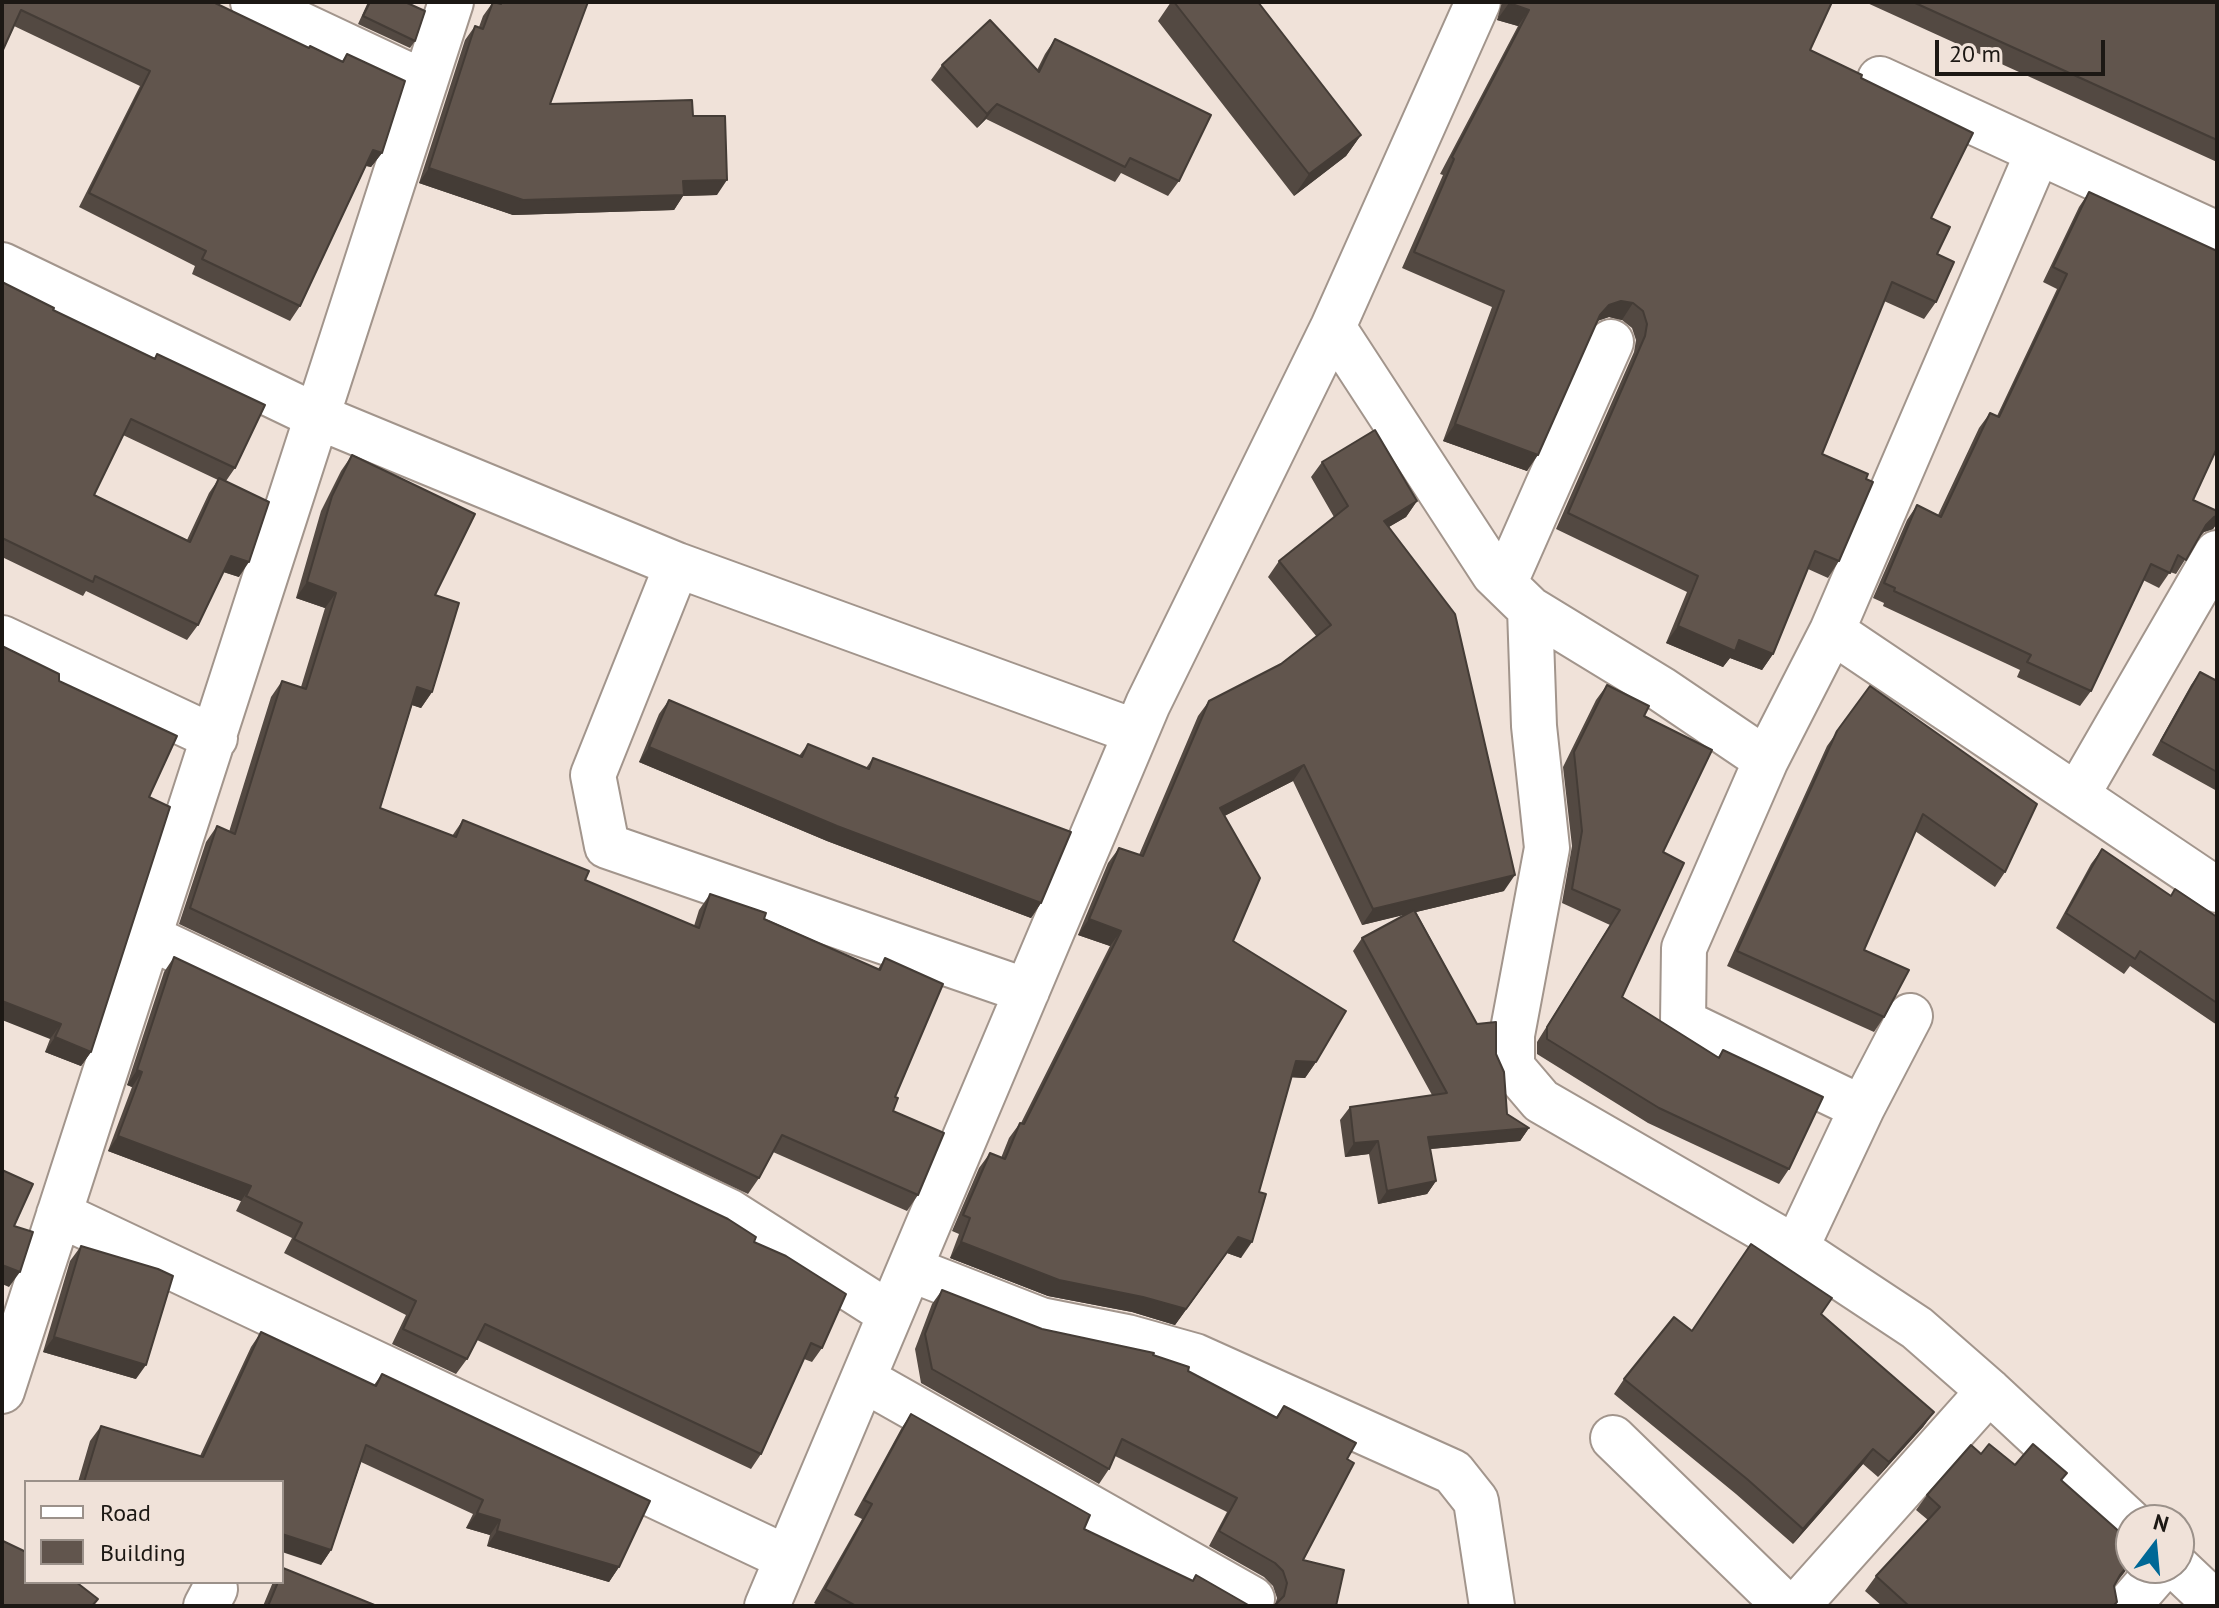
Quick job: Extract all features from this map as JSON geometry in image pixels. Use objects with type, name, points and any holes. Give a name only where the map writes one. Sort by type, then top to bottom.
[{"type":"street","points":[[253,2],[425,83]]},
{"type":"street","points":[[2,1391],[451,2]]},
{"type":"street","points":[[767,1606],[1136,732],[1333,327],[1478,2]]},
{"type":"street","points":[[1880,79],[2217,234]]},
{"type":"street","points":[[1862,1108],[1683,1022],[1684,948],[1766,760],[1832,631],[2038,152]]},
{"type":"street","points":[[2,265],[316,416],[677,565],[1136,732]]},
{"type":"street","points":[[1333,327],[1494,574],[1517,596],[1766,760]]},
{"type":"street","points":[[1611,342],[1517,596],[1547,848],[1512,1035],[1512,1067],[1541,1101],[1796,1248],[1917,1328],[2115,1508]]},
{"type":"street","points":[[2077,795],[2217,553]]},
{"type":"street","points":[[677,565],[593,775],[607,846],[1027,991]]},
{"type":"street","points":[[1832,631],[2217,890]]},
{"type":"street","points":[[2,638],[215,738]]},
{"type":"street","points":[[149,937],[730,1212],[890,1314]]},
{"type":"street","points":[[1796,1248],[1862,1108],[1910,1016]]},
{"type":"street","points":[[59,1214],[787,1558]]},
{"type":"street","points":[[910,1269],[1041,1320],[1127,1337],[1195,1356],[1453,1472],[1476,1501],[1492,1606]]},
{"type":"street","points":[[863,1379],[1252,1599]]},
{"type":"street","points":[[1797,1606],[1989,1391]]},
{"type":"street","points":[[1613,1438],[1786,1606]]},
{"type":"street","points":[[2128,1606],[2147,1584]]},
{"type":"street","points":[[2195,1584],[2217,1605]]},
{"type":"building","points":[[2,2],[213,2],[343,62],[347,54],[405,81],[382,153],[373,150],[300,306],[202,259],[206,251],[89,193],[150,71],[21,10],[2,52]]},
{"type":"building","points":[[370,2],[405,2],[425,11],[415,41],[363,16]]},
{"type":"building","points":[[493,2],[588,2],[550,104],[692,100],[693,116],[725,116],[727,180],[683,181],[684,195],[523,200],[429,168],[475,26],[483,29]]},
{"type":"building","points":[[1174,2],[1258,2],[1361,135],[1309,174]]},
{"type":"building","points":[[1509,2],[1832,2],[1810,50],[1973,133],[1931,218],[1950,227],[1937,254],[1954,262],[1936,302],[1892,282],[1822,454],[1868,474],[1866,479],[1873,482],[1839,561],[1815,551],[1773,654],[1739,640],[1735,651],[1678,626],[1698,576],[1568,513],[1645,336],[1647,324],[1643,311],[1633,303],[1621,301],[1609,305],[1600,315],[1538,455],[1455,424],[1504,291],[1414,252],[1454,159],[1452,157],[1529,10]]},
{"type":"building","points":[[1913,2],[2217,2],[2217,140]]},
{"type":"building","points":[[990,20],[1039,72],[1055,39],[1211,115],[1179,181],[1130,158],[1125,167],[997,104],[987,114],[942,65]]},
{"type":"building","points":[[2089,192],[2217,251],[2217,448],[2193,500],[2217,511],[2217,516],[2206,525],[2186,560],[2178,555],[2170,573],[2151,564],[2091,691],[2027,662],[2031,655],[1894,591],[1895,588],[1884,583],[1917,505],[1941,517],[1990,413],[1999,417],[2067,274],[2053,267]]},
{"type":"building","points":[[2,282],[155,359],[157,354],[265,405],[235,468],[131,419],[94,495],[190,542],[219,478],[269,502],[249,562],[231,556],[198,625],[95,576],[93,582],[2,538]]},
{"type":"building","points":[[1375,430],[1417,501],[1384,521],[1455,614],[1515,875],[1373,909],[1304,765],[1220,808],[1260,878],[1233,941],[1346,1011],[1316,1062],[1296,1061],[1259,1192],[1266,1194],[1252,1242],[1238,1237],[1186,1309],[1059,1280],[961,1242],[970,1218],[963,1215],[990,1153],[1005,1159],[1020,1123],[1024,1124],[1121,931],[1089,919],[1119,848],[1143,856],[1209,701],[1281,664],[1331,625],[1279,561],[1348,506],[1322,462]]},
{"type":"building","points":[[352,455],[475,514],[435,595],[459,603],[432,692],[417,687],[380,808],[456,837],[463,820],[589,871],[585,880],[699,928],[710,894],[766,913],[764,919],[880,970],[885,958],[943,984],[895,1097],[898,1098],[893,1111],[944,1133],[918,1195],[782,1135],[759,1178],[190,908],[217,826],[235,834],[282,681],[306,689],[336,593],[307,582],[332,496]]},
{"type":"building","points":[[2,646],[59,674],[59,681],[177,736],[149,797],[170,807],[91,1052],[55,1037],[61,1024],[2,1001]]},
{"type":"building","points":[[2200,672],[2217,681],[2217,772],[2161,741]]},
{"type":"building","points":[[1607,685],[1649,706],[1644,716],[1712,750],[1663,852],[1684,863],[1622,997],[1719,1058],[1723,1050],[1823,1097],[1789,1169],[1659,1108],[1547,1039],[1547,1027],[1620,910],[1572,889],[1582,831],[1574,752]]},
{"type":"building","points":[[1870,686],[2037,804],[2005,872],[1923,814],[1864,950],[1909,970],[1884,1017],[1737,951],[1837,731]]},
{"type":"building","points":[[669,700],[802,757],[808,744],[869,769],[873,758],[1071,832],[1041,903],[837,826],[649,747]]},
{"type":"building","points":[[2102,849],[2171,896],[2175,889],[2217,917],[2217,1003],[2140,951],[2135,959],[2066,913]]},
{"type":"building","points":[[1414,910],[1477,1024],[1496,1022],[1496,1054],[1504,1072],[1507,1114],[1529,1128],[1428,1137],[1436,1181],[1387,1191],[1378,1141],[1354,1143],[1350,1107],[1447,1093],[1362,938]]},
{"type":"building","points":[[174,957],[728,1219],[756,1237],[754,1242],[786,1256],[846,1294],[822,1348],[811,1343],[761,1454],[485,1324],[467,1359],[403,1329],[416,1301],[294,1239],[302,1223],[246,1196],[251,1186],[118,1136],[142,1072],[137,1070]]},
{"type":"building","points":[[2,1170],[33,1184],[14,1226],[33,1232],[20,1272],[2,1265]]},
{"type":"building","points":[[1751,1244],[1832,1298],[1821,1314],[1934,1412],[1889,1462],[1873,1449],[1803,1529],[1624,1379],[1674,1317],[1692,1331]]},
{"type":"building","points":[[81,1246],[173,1276],[146,1365],[54,1337]]},
{"type":"building","points":[[942,1290],[1042,1329],[1154,1353],[1189,1367],[1188,1371],[1277,1418],[1284,1406],[1356,1443],[1347,1459],[1354,1463],[1303,1560],[1344,1570],[1336,1606],[1274,1606],[1284,1596],[1287,1583],[1283,1571],[1275,1563],[1219,1531],[1237,1498],[1122,1439],[1109,1469],[932,1369],[925,1334]]},
{"type":"building","points":[[261,1332],[376,1386],[382,1374],[650,1501],[619,1567],[497,1531],[500,1520],[477,1513],[483,1500],[366,1445],[331,1550],[284,1535],[284,1480],[85,1480],[101,1426],[203,1457]]},
{"type":"building","points":[[911,1414],[1090,1515],[1084,1529],[1193,1581],[1196,1575],[1250,1606],[856,1606],[825,1589],[872,1504],[864,1500]]},
{"type":"building","points":[[1989,1444],[2015,1465],[2033,1444],[2067,1473],[2061,1480],[2115,1528],[2114,1586],[2117,1602],[2113,1606],[1909,1606],[1876,1576],[1940,1507],[1927,1495],[1971,1445],[1981,1454]]},
{"type":"building","points":[[3,1541],[24,1551],[24,1584],[79,1584],[98,1599],[92,1606],[2,1605]]},
{"type":"building","points":[[284,1568],[377,1606],[268,1606],[277,1584],[284,1584]]}]
